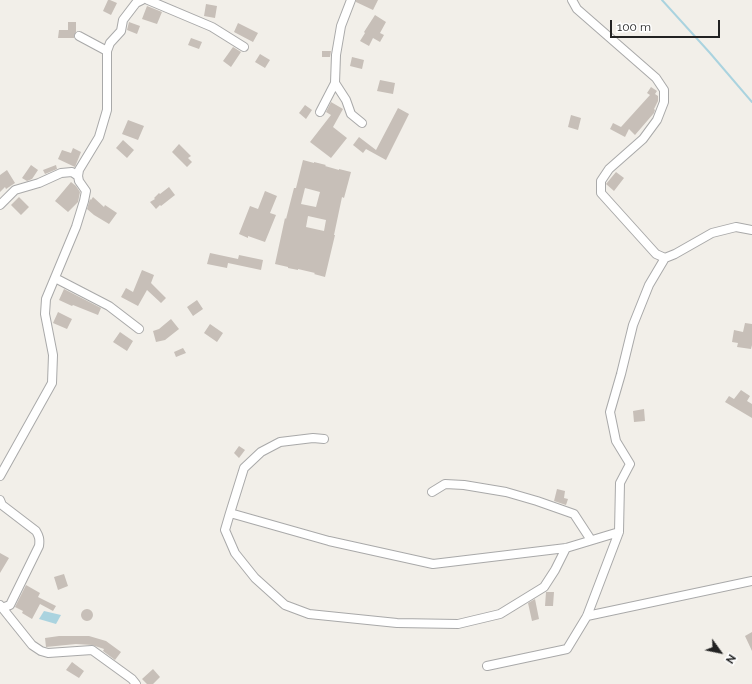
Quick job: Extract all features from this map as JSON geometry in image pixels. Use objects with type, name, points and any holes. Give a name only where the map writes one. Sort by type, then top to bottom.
[{"type":"street","points":[[0,476],[52,383],[53,355],[45,314],[46,299],[76,227],[84,200],[86,191],[79,181],[79,170],[99,137],[107,110],[107,51],[110,43],[121,31],[123,20],[136,3],[142,0]]},
{"type":"street","points":[[148,0],[212,27],[244,47]]},
{"type":"street","points":[[320,112],[335,83],[336,55],[341,26],[351,0]]},
{"type":"street","points":[[572,0],[577,9],[656,78],[664,90],[664,102],[657,120],[643,139],[609,169],[601,181],[601,193],[656,254],[665,258]]},
{"type":"street","points":[[79,36],[107,51]]},
{"type":"street","points":[[335,83],[346,100],[351,114],[362,123]]},
{"type":"street","points":[[0,205],[15,190],[39,183],[61,174],[72,172],[78,176]]},
{"type":"street","points":[[487,666],[567,649],[587,616],[619,532],[620,483],[630,464],[616,441],[610,412],[633,325],[649,285],[665,258],[712,233],[736,227],[752,230]]},
{"type":"street","points":[[55,278],[109,306],[139,329]]},
{"type":"street","points":[[324,439],[313,438],[280,442],[261,452],[244,468],[225,530],[235,553],[255,578],[285,605],[309,614],[397,622],[458,624],[500,614],[544,587],[555,570],[566,548]]},
{"type":"street","points":[[432,492],[445,484],[464,485],[506,492],[525,497],[574,514],[591,540]]},
{"type":"street","points":[[0,500],[2,505],[36,531],[40,540],[10,605],[1,606]]},
{"type":"street","points":[[230,513],[329,541],[433,564],[566,548],[619,532]]},
{"type":"street","points":[[587,616],[752,581]]},
{"type":"street","points":[[1,606],[32,646],[48,653],[92,650],[132,679],[136,684]]},
{"type":"water","points":[[44,611],[61,615],[56,624],[39,619]]},
{"type":"building","points":[[108,0],[117,3],[111,15],[103,11]]},
{"type":"building","points":[[356,0],[378,0],[373,10],[356,2]]},
{"type":"building","points":[[206,4],[217,6],[215,18],[204,16]]},
{"type":"building","points":[[147,6],[162,12],[157,24],[142,19]]},
{"type":"building","points":[[375,15],[386,22],[380,33],[384,35],[380,42],[373,38],[369,46],[360,41]]},
{"type":"building","points":[[68,22],[76,22],[76,32],[74,38],[58,38],[59,30],[68,30]]},
{"type":"building","points":[[129,22],[140,26],[137,34],[127,30]]},
{"type":"building","points":[[238,23],[258,33],[253,42],[234,32]]},
{"type":"building","points":[[191,38],[202,42],[199,49],[188,45]]},
{"type":"building","points":[[233,47],[241,52],[231,67],[223,61]]},
{"type":"building","points":[[322,51],[331,51],[330,57],[322,57]]},
{"type":"building","points":[[260,54],[270,60],[265,68],[255,62]]},
{"type":"building","points":[[352,57],[364,60],[362,69],[350,66]]},
{"type":"building","points":[[380,80],[395,83],[393,94],[377,91]]},
{"type":"building","points":[[651,87],[657,91],[655,94],[658,96],[654,113],[635,135],[629,129],[625,137],[610,129],[613,123],[621,127],[650,95],[647,93]]},
{"type":"building","points":[[331,102],[343,109],[333,127],[347,138],[331,158],[310,142],[331,115],[326,112]]},
{"type":"building","points":[[305,105],[312,110],[306,119],[299,113]]},
{"type":"building","points":[[398,108],[409,114],[386,160],[366,149],[363,153],[353,145],[359,137],[376,150]]},
{"type":"building","points":[[571,115],[581,118],[578,130],[568,127]]},
{"type":"building","points":[[128,120],[144,126],[138,140],[122,134]]},
{"type":"building","points":[[123,140],[134,150],[127,158],[116,148]]},
{"type":"building","points":[[179,144],[191,156],[188,158],[192,162],[187,167],[172,152]]},
{"type":"building","points":[[73,148],[81,152],[75,167],[58,159],[62,150],[71,153]]},
{"type":"building","points":[[303,160],[351,172],[344,198],[342,197],[325,277],[314,274],[315,273],[275,264],[285,218],[286,219],[294,188],[296,188]],"holes":[[[305,188],[320,192],[316,207],[301,204]],[[308,216],[326,220],[324,231],[306,227]]]},
{"type":"building","points":[[31,165],[38,170],[32,179],[27,181],[22,178]]},
{"type":"building","points":[[56,165],[57,169],[45,174],[43,170]]},
{"type":"building","points":[[7,170],[15,183],[6,189],[5,187],[0,192],[0,175]]},
{"type":"building","points":[[616,172],[624,178],[614,191],[606,184]]},
{"type":"building","points":[[71,182],[80,192],[78,202],[68,212],[55,201]]},
{"type":"building","points":[[169,187],[175,195],[156,209],[150,202],[155,199],[154,198],[159,193],[160,194]]},
{"type":"building","points":[[265,191],[277,196],[270,213],[276,215],[265,242],[239,234],[250,206],[258,209]]},
{"type":"building","points":[[19,197],[29,207],[21,215],[11,205]]},
{"type":"building","points":[[93,197],[104,207],[105,205],[117,213],[109,224],[87,209],[90,199],[91,200]]},
{"type":"building","points":[[210,253],[238,259],[239,255],[263,260],[261,270],[228,263],[227,268],[207,264]]},
{"type":"building","points":[[142,270],[154,275],[151,283],[166,298],[161,303],[147,290],[138,306],[121,297],[126,288],[133,292]]},
{"type":"building","points":[[64,289],[101,308],[98,315],[59,300]]},
{"type":"building","points":[[197,300],[203,309],[193,316],[187,307]]},
{"type":"building","points":[[58,312],[72,319],[67,329],[53,323]]},
{"type":"building","points":[[171,319],[179,329],[165,340],[156,342],[153,331],[159,329]]},
{"type":"building","points":[[745,323],[752,324],[751,349],[737,347],[738,343],[732,342],[734,330],[743,332]]},
{"type":"building","points":[[210,324],[223,333],[217,342],[204,333]]},
{"type":"building","points":[[120,332],[133,341],[127,351],[113,342]]},
{"type":"building","points":[[183,348],[186,353],[176,357],[174,352]]},
{"type":"building","points":[[741,390],[750,396],[747,401],[752,404],[752,418],[725,402],[729,396],[734,399]]},
{"type":"building","points":[[644,409],[645,421],[634,422],[633,411]]},
{"type":"building","points":[[239,446],[245,450],[239,458],[234,453]]},
{"type":"building","points":[[557,489],[565,491],[564,498],[568,499],[566,505],[554,501]]},
{"type":"building","points":[[0,553],[9,558],[0,573]]},
{"type":"building","points":[[64,574],[68,586],[58,590],[54,577]]},
{"type":"building","points":[[26,585],[40,593],[38,597],[56,606],[53,611],[40,604],[32,619],[22,613],[23,611],[15,607]]},
{"type":"building","points":[[546,592],[554,592],[553,606],[545,606]]},
{"type":"building","points":[[535,599],[539,619],[532,621],[528,603]]},
{"type":"building","points":[[85,609],[89,609],[93,615],[89,621],[85,621],[81,617],[81,613]]},
{"type":"building","points":[[752,632],[752,651],[745,636]]},
{"type":"building","points":[[59,636],[89,636],[106,641],[121,652],[115,660],[103,651],[104,649],[92,645],[76,644],[46,647],[45,638]]},
{"type":"building","points":[[72,662],[84,671],[79,678],[66,670]]},
{"type":"building","points":[[153,669],[160,677],[153,684],[147,684],[142,679]]},
{"type":"waterway","points":[[662,0],[752,102]]}]
